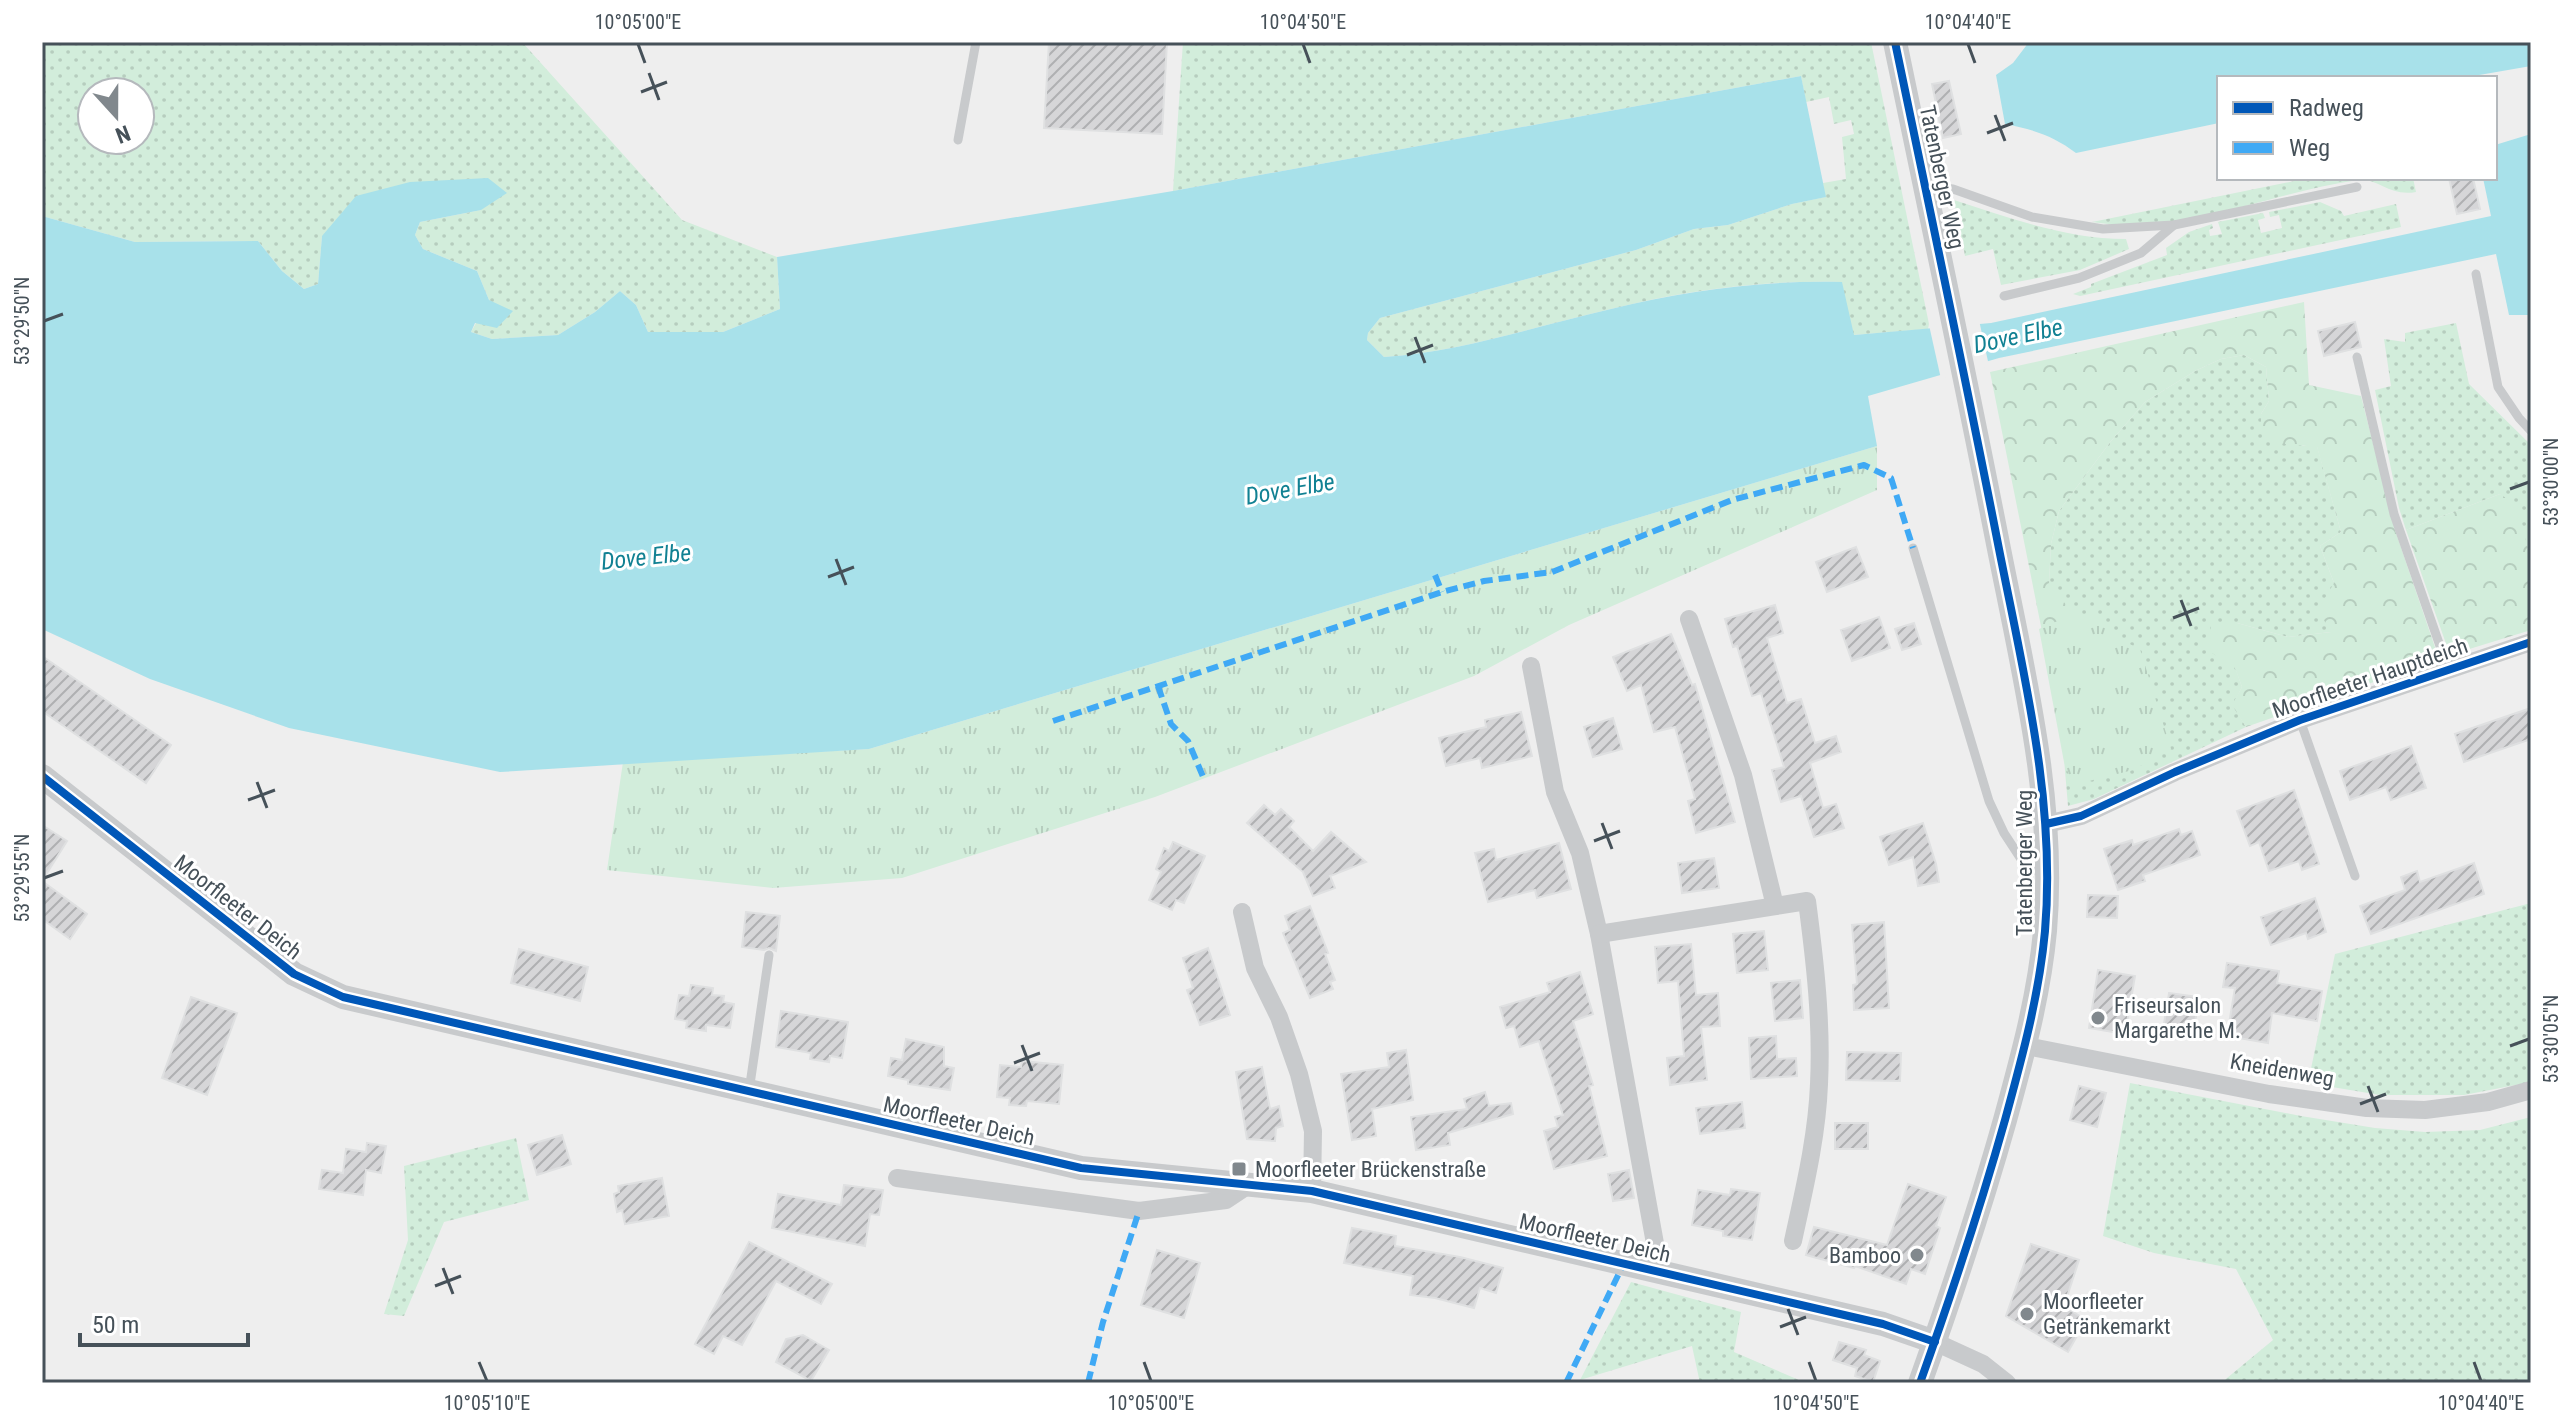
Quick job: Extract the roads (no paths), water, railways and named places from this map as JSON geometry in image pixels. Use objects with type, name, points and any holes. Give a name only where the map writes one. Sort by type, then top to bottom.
[{"type":"street","name":"Tatenberger Weg","points":[[1895,42],[2034,724],[2046,824],[2045,932],[2026,1046],[1989,1178],[1920,1383]]},
{"type":"street","points":[[1689,619],[1743,775],[1775,906]]},
{"type":"street","name":"Moorfleeter Hauptdeich","points":[[2046,824],[2081,816],[2175,772],[2300,720],[2531,642]]},
{"type":"street","points":[[1531,666],[1555,792],[1580,853],[1599,934],[1660,1271]]},
{"type":"street","name":"Moorfleeter Deich","points":[[42,776],[294,974],[343,997],[1081,1168],[1312,1191],[1660,1271],[1883,1324],[1935,1342],[1983,1364],[2007,1383]]},
{"type":"street","points":[[1599,934],[1807,901],[1818,988],[1819,1085],[1810,1162],[1793,1241]]},
{"type":"street","points":[[1242,912],[1255,968],[1279,1017],[1313,1131],[1312,1191]]},
{"type":"street","name":"Kneidenweg","points":[[2026,1046],[2269,1094],[2367,1108],[2425,1110],[2488,1102],[2531,1090]]},
{"type":"street","name":"Moorfleeter Deich","points":[[897,1178],[1139,1211],[1226,1200],[1247,1186]]},
{"type":"lane","points":[[958,140],[976,42]]},
{"type":"lane","points":[[1925,186],[1953,189],[2032,217],[2103,229],[2174,225],[2357,187]]},
{"type":"lane","points":[[2004,296],[2079,278],[2141,253],[2174,225]]},
{"type":"lane","points":[[2476,274],[2498,387],[2531,431]]},
{"type":"lane","points":[[2357,357],[2394,514],[2448,669]]},
{"type":"lane","points":[[1913,548],[1989,801],[2021,859],[2047,878]]},
{"type":"lane","points":[[2300,720],[2355,876]]},
{"type":"lane","points":[[749,1091],[769,955]]},
{"type":"water","points":[[2029,42],[2531,42],[2531,66],[2474,76],[2217,76],[2217,123],[2076,153],[2042,134],[2005,124],[1996,75],[2013,63]]},
{"type":"water","name":"Dove Elbe","points":[[1801,76],[1826,197],[1792,204],[1728,225],[1694,229],[1636,250],[1380,318],[1368,333],[1367,340],[1384,357],[1470,344],[1668,296],[1754,285],[1842,282],[1854,335],[1991,323],[2491,216],[2483,180],[2497,180],[2497,144],[2531,134],[2531,315],[2509,315],[2496,254],[1999,358],[1868,396],[1877,446],[869,749],[500,772],[289,728],[150,679],[42,629],[42,216],[135,242],[258,241],[282,271],[304,289],[318,284],[322,236],[356,196],[410,182],[488,178],[507,193],[481,210],[420,222],[415,235],[423,249],[477,271],[489,300],[513,311],[497,328],[475,323],[471,332],[492,339],[558,335],[595,312],[620,291],[636,305],[648,332],[723,332],[780,309],[777,257],[1173,191]]},
{"type":"place","name":"Friseursalon Margarethe M.","points":[[2098,1018]]},
{"type":"place","name":"Moorfleeter Brückenstraße","points":[[1239,1169]]},
{"type":"place","name":"Bamboo","points":[[1917,1255]]},
{"type":"place","name":"Moorfleeter Getränkemarkt","points":[[2027,1314]]}]
